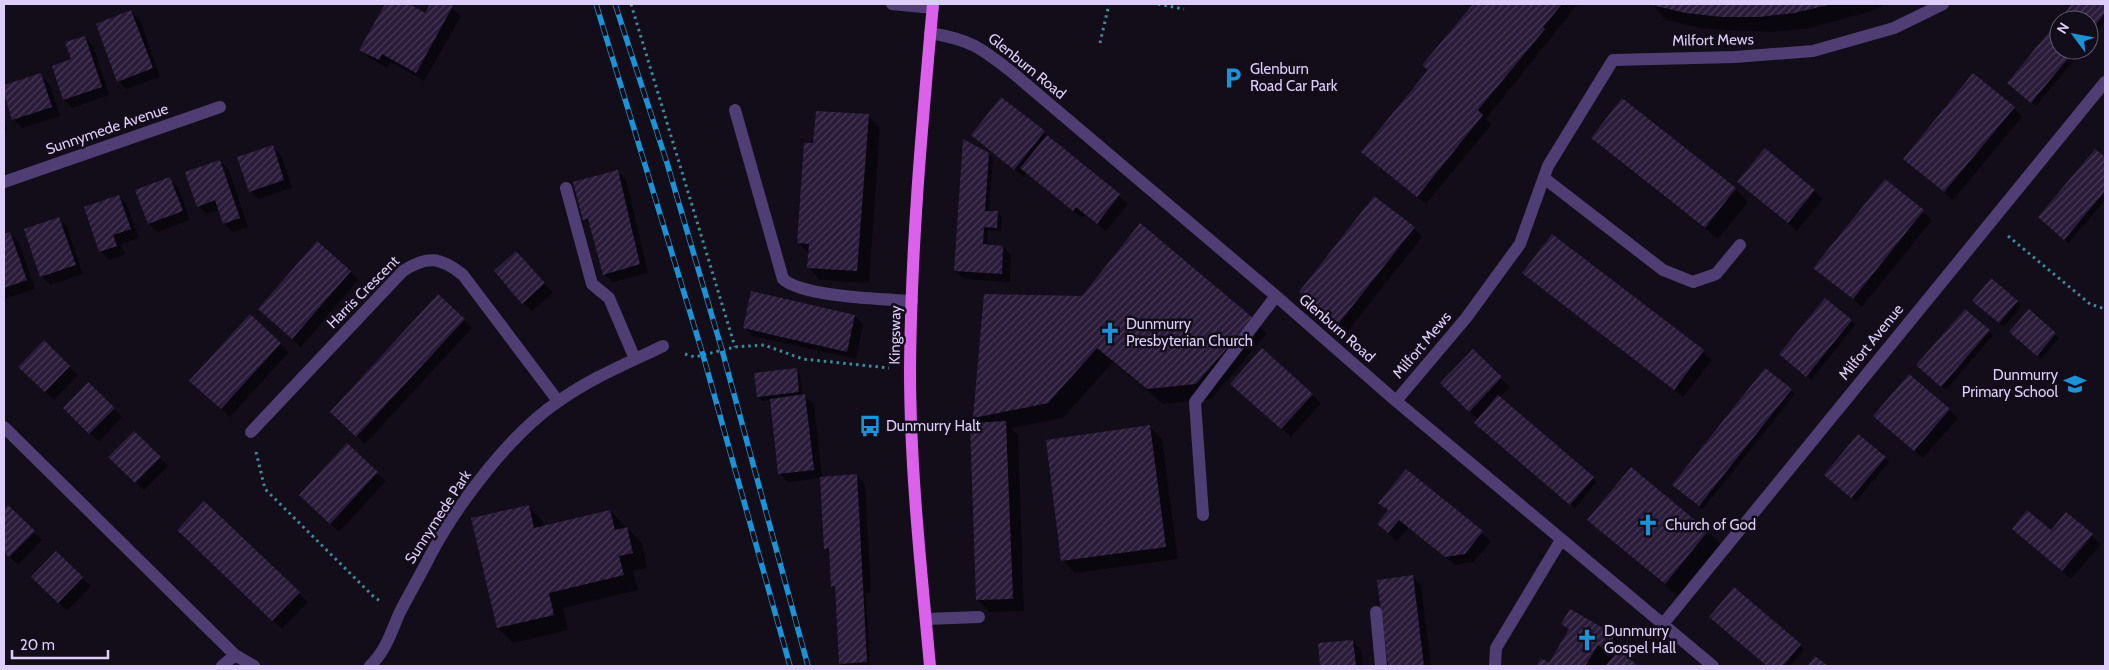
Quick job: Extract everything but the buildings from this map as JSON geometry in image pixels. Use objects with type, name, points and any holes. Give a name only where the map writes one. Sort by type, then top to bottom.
[{"type":"main road","name":"Kingsway","points":[[930,666],[916,503],[910,369],[912,301],[933,6]]},
{"type":"street","points":[[892,4],[933,6]]},
{"type":"street","name":"Milfort Mews","points":[[1396,402],[1466,318],[1520,244],[1548,166],[1613,60],[1735,57],[1813,51],[1894,28],[1942,4]]},
{"type":"street","name":"Glenburn Road","points":[[930,33],[956,37],[977,45],[1276,296],[1396,402],[1713,666]]},
{"type":"street","name":"Milfort Avenue","points":[[1663,624],[2105,82]]},
{"type":"street","name":"Sunnymede Avenue","points":[[4,182],[220,107]]},
{"type":"street","points":[[735,110],[783,279],[791,286],[840,295],[912,301]]},
{"type":"street","points":[[1544,178],[1663,270],[1693,282],[1716,274],[1740,245]]},
{"type":"street","points":[[566,188],[592,284],[609,298],[635,359]]},
{"type":"street","name":"Harris Crescent","points":[[251,432],[403,271],[418,261],[431,259],[449,264],[463,275],[558,401]]},
{"type":"street","points":[[1202,515],[1195,402],[1276,296]]},
{"type":"street","name":"Sunnymede Park","points":[[370,666],[380,657],[400,612],[437,543],[473,488],[524,430],[558,401],[599,376],[663,346]]},
{"type":"street","points":[[4,427],[235,655],[254,666]]},
{"type":"street","points":[[1495,666],[1496,648],[1561,540]]},
{"type":"street","points":[[1376,612],[1381,666]]},
{"type":"street","points":[[926,619],[979,617]]},
{"type":"street","points":[[222,666],[235,655]]},
{"type":"path","points":[[631,4],[735,347]]},
{"type":"path","points":[[1100,43],[1109,4]]},
{"type":"path","points":[[1158,4],[1184,9]]},
{"type":"path","points":[[1990,221],[2090,304],[2105,309]]},
{"type":"path","points":[[663,346],[695,357],[735,347],[764,345],[803,358],[826,363],[910,369]]},
{"type":"path","points":[[251,432],[265,490],[374,597],[400,612]]},
{"type":"railway","points":[[596,4],[703,355],[790,666]]},
{"type":"railway","points":[[615,4],[667,163],[722,350],[808,666]]},
{"type":"place","name":"Glenburn Road Car Park","points":[[1233,78]]},
{"type":"place","name":"Dunmurry Presbyterian Church","points":[[1110,333]]},
{"type":"place","name":"Dunmurry Primary School","points":[[2075,384]]},
{"type":"place","name":"Dunmurry Halt","points":[[870,426]]},
{"type":"place","name":"Church of God","points":[[1648,525]]},
{"type":"place","name":"Dunmurry Gospel Hall","points":[[1587,640]]}]
